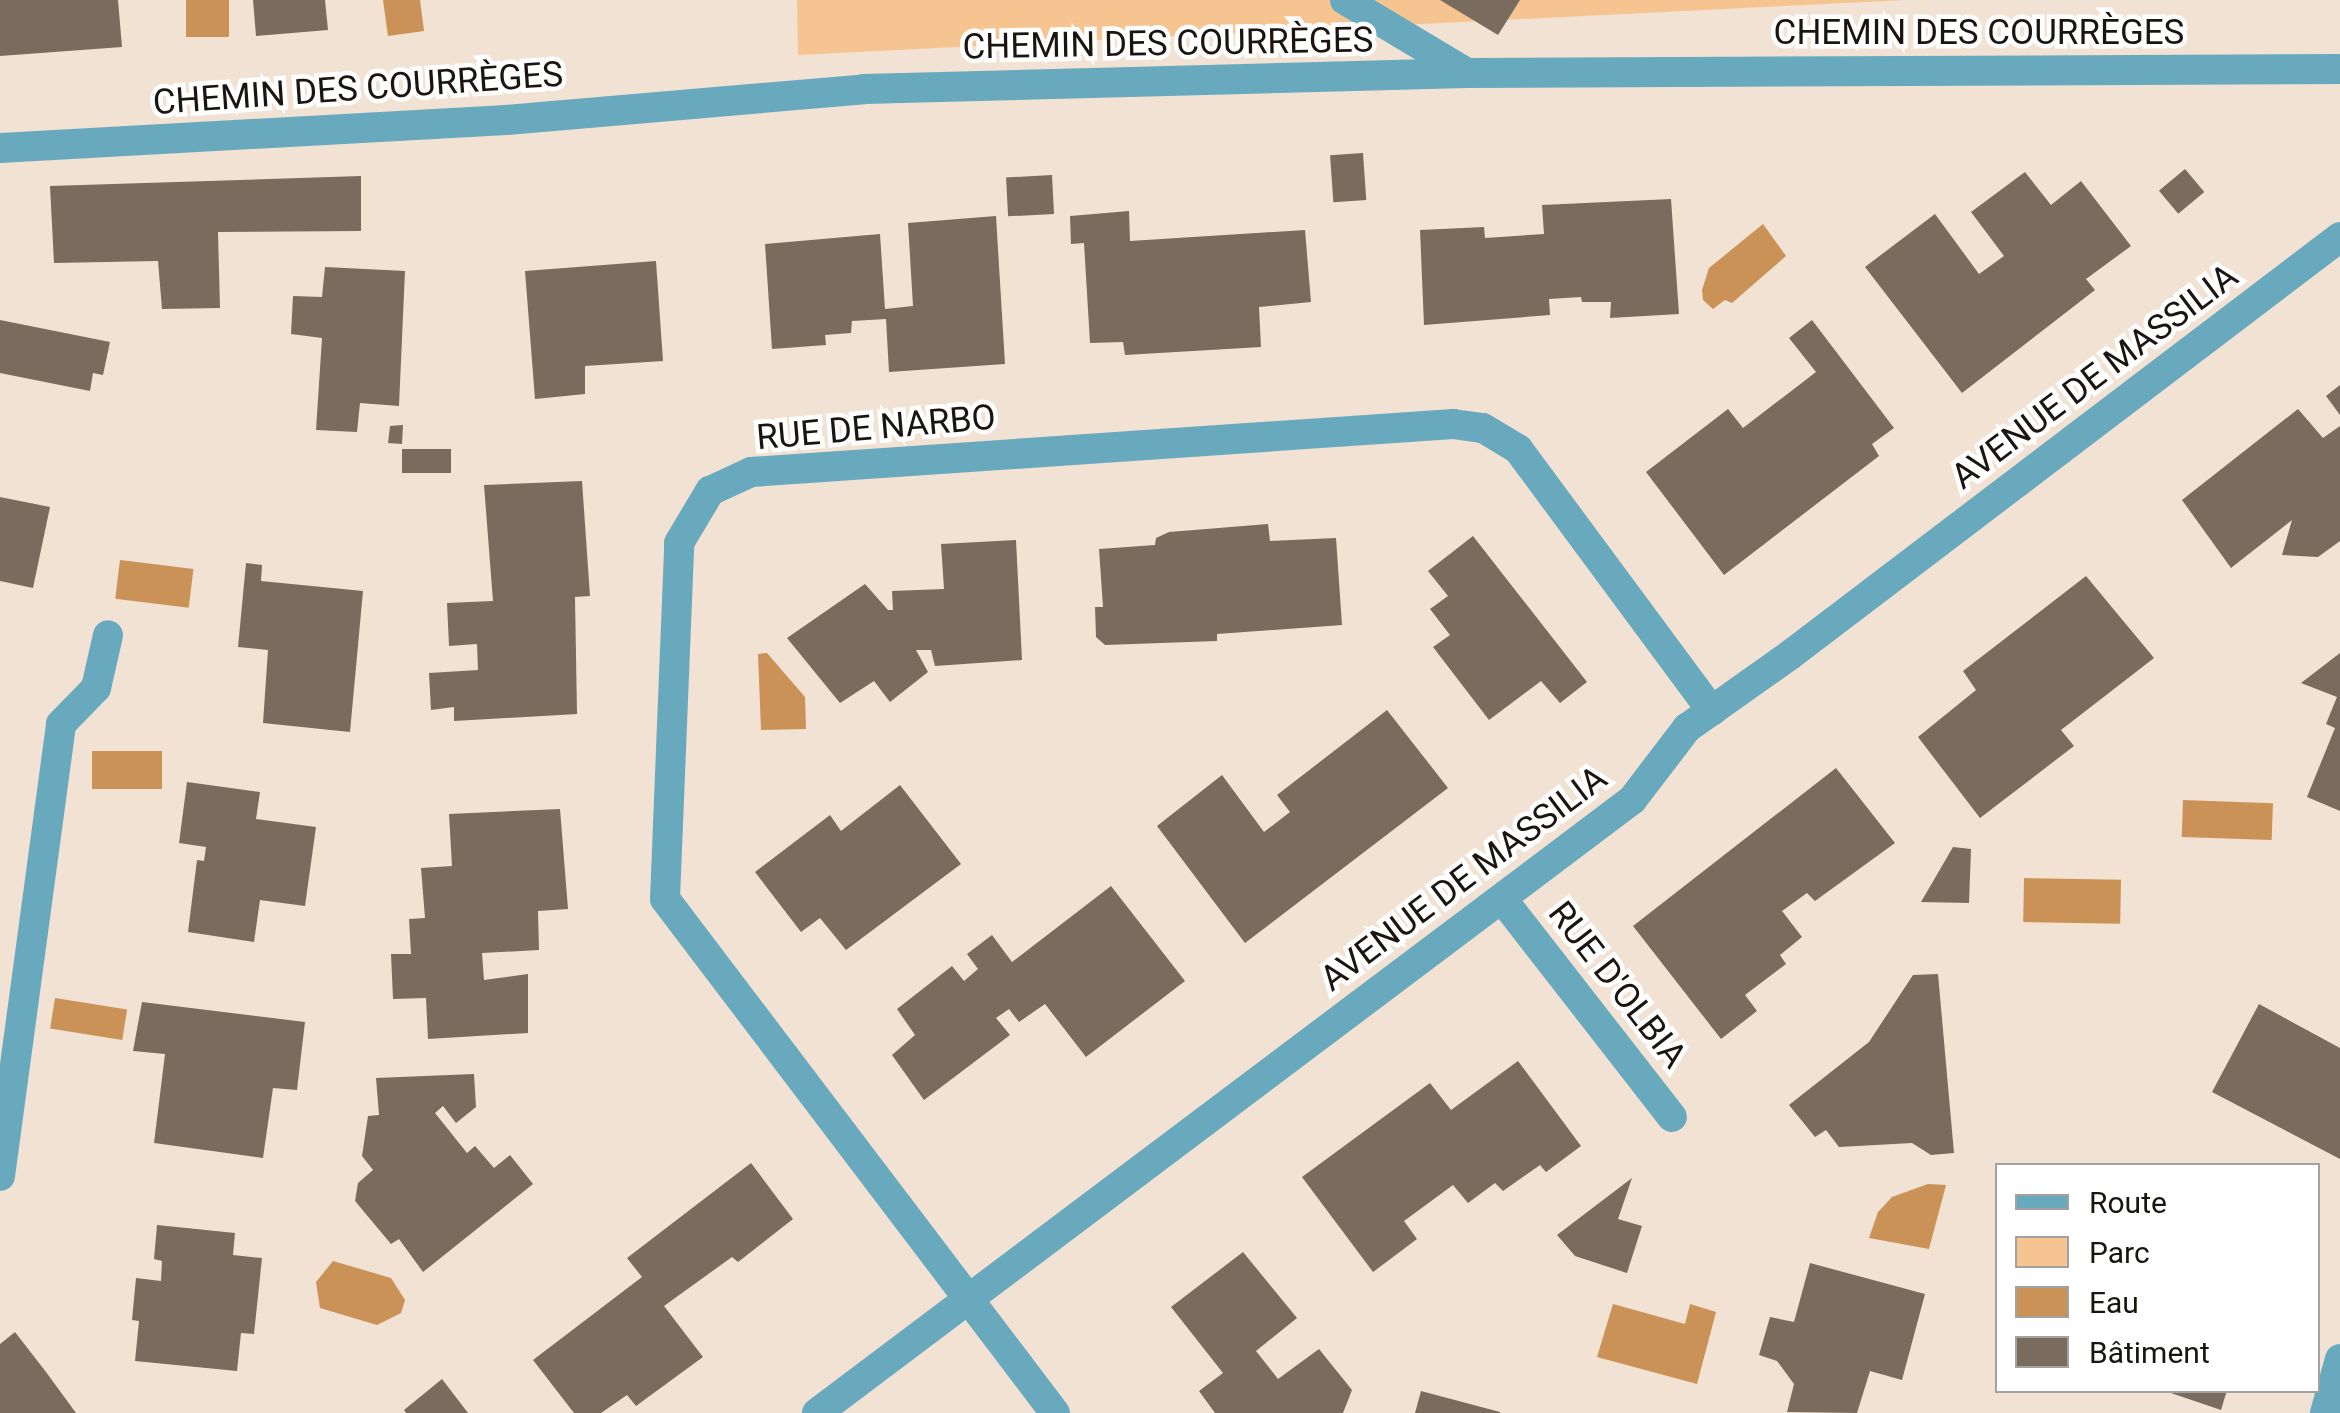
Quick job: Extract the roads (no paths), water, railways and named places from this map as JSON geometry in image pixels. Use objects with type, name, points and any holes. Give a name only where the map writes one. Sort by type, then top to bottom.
[{"type":"street","points":[[1344,0],[1467,73]]},
{"type":"street","name":"CHEMIN DES COURRÈGES","points":[[0,148],[506,120],[864,89],[1467,73],[2340,69]]},
{"type":"street","name":"AVENUE DE MASSILIA","points":[[817,1413],[1632,800],[1686,728],[2337,242]]},
{"type":"street","name":"RUE DE NARBO","points":[[1055,1413],[665,899],[678,542],[710,491],[751,472],[1453,424],[1484,428],[1518,450],[1712,710]]},
{"type":"street","points":[[0,1176],[61,724],[96,688],[108,635]]},
{"type":"street","name":"RUE D'OLBIA","points":[[1503,900],[1672,1117]]},
{"type":"street","points":[[2325,1413],[2340,1359]]},
{"type":"water","points":[[186,0],[229,0],[229,37],[186,37]]},
{"type":"water","points":[[383,0],[420,0],[424,31],[388,36]]},
{"type":"water","points":[[1763,224],[1786,256],[1732,303],[1725,300],[1713,309],[1703,300],[1702,290],[1709,268]]},
{"type":"water","points":[[120,560],[193,569],[189,608],[115,599]]},
{"type":"water","points":[[767,653],[805,697],[806,729],[761,730],[758,654]]},
{"type":"water","points":[[92,751],[162,751],[162,789],[92,789]]},
{"type":"water","points":[[2183,800],[2273,803],[2272,840],[2182,837]]},
{"type":"water","points":[[2024,878],[2121,880],[2120,924],[2023,922]]},
{"type":"water","points":[[55,998],[127,1009],[122,1040],[50,1029]]},
{"type":"water","points":[[1928,1184],[1946,1185],[1929,1249],[1869,1238],[1878,1212],[1892,1197]]},
{"type":"water","points":[[333,1261],[391,1278],[405,1300],[401,1313],[377,1325],[320,1308],[316,1282]]},
{"type":"water","points":[[1613,1304],[1685,1324],[1690,1304],[1716,1312],[1697,1384],[1597,1357]]}]
